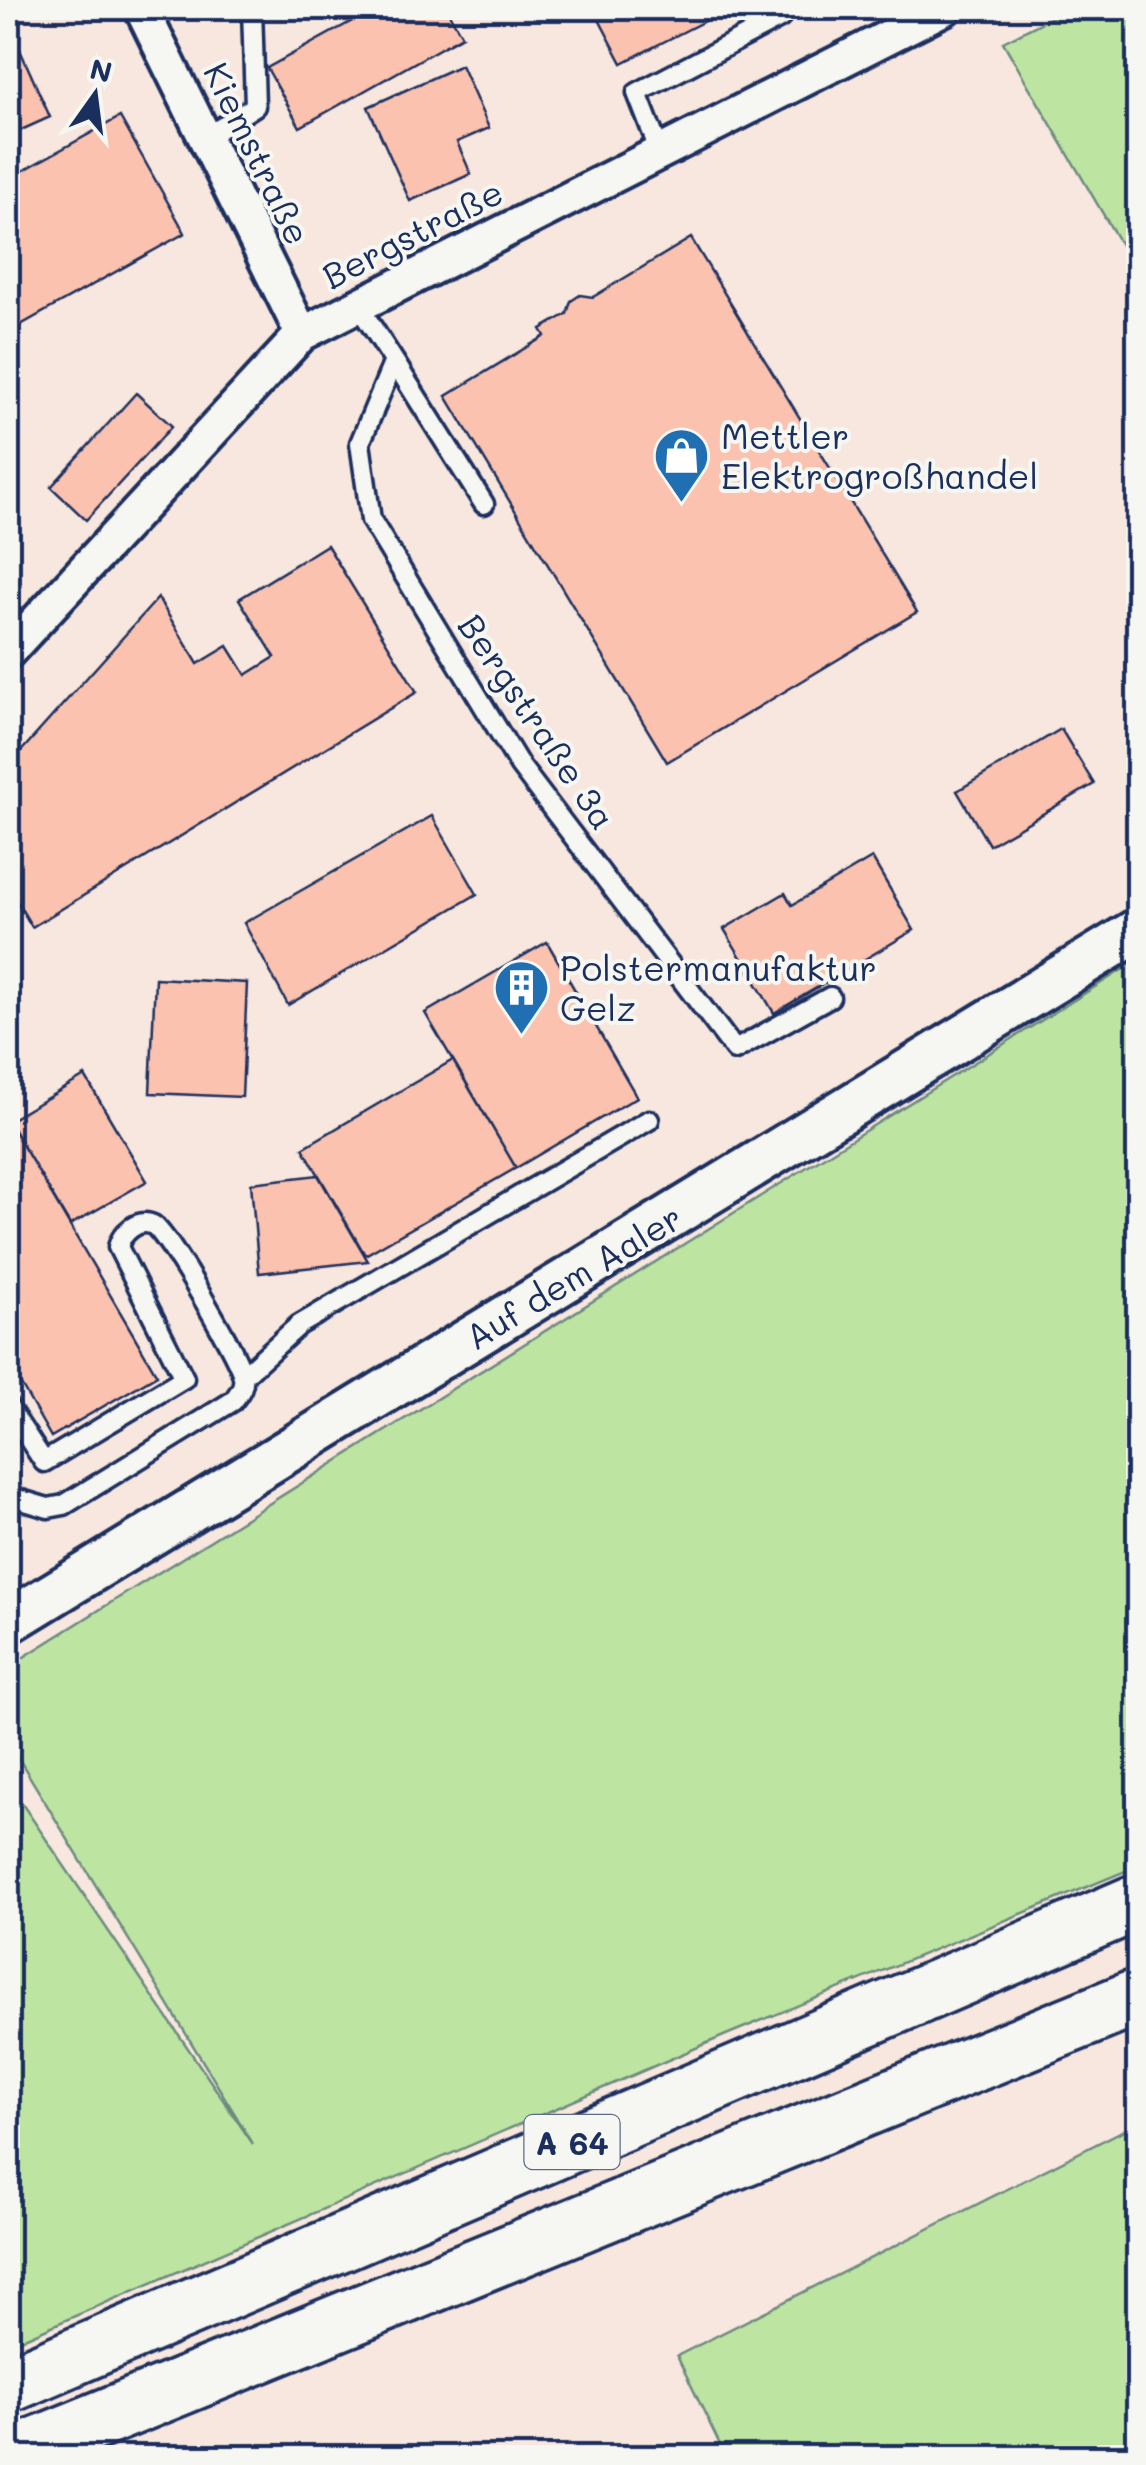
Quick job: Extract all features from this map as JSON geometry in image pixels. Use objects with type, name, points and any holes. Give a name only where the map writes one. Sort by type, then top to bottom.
[{"type":"highway","name":"A 64","points":[[8,2385],[1138,1902]]},
{"type":"highway","name":"A 64","points":[[8,2457],[1138,1997]]},
{"type":"street","name":"Kiemstraße","points":[[141,8],[302,334]]},
{"type":"street","name":"Bergstraße","points":[[8,652],[302,334],[945,8]]},
{"type":"street","name":"Auf dem Aaler","points":[[8,1622],[1138,930]]},
{"type":"lane","points":[[205,138],[256,106],[252,8]]},
{"type":"lane","points":[[660,152],[637,93],[780,18]]},
{"type":"lane","points":[[358,305],[484,504]]},
{"type":"lane","name":"Bergstraße 3a","points":[[394,360],[360,443],[371,520],[520,766],[735,1050],[830,998]]},
{"type":"lane","points":[[244,1376],[299,1325],[648,1120]]},
{"type":"lane","points":[[8,1406],[44,1462],[184,1378],[118,1247],[122,1234],[148,1223],[155,1226],[217,1324],[244,1376],[242,1390],[233,1401],[64,1506],[48,1508],[8,1496]]},
{"type":"green space","points":[[1070,8],[1138,8],[1138,274],[1003,42]]},
{"type":"green space","points":[[1138,960],[1138,1866],[726,2035],[8,2345],[8,1783],[253,2144],[8,1741],[8,1667]]},
{"type":"green space","points":[[1138,2123],[1138,2457],[726,2457],[677,2356]]},
{"type":"building","points":[[376,8],[446,8],[462,36],[300,127],[267,68]]},
{"type":"building","points":[[593,8],[730,8],[622,63]]},
{"type":"building","points":[[8,23],[50,117],[8,136]]},
{"type":"building","points":[[461,65],[489,128],[457,142],[471,174],[410,201],[368,107]]},
{"type":"building","points":[[120,117],[185,233],[8,332],[8,179]]},
{"type":"building","name":"Mettler Elektrogroßhandel","points":[[691,238],[917,612],[667,762],[446,396],[545,336],[541,329],[567,314],[571,301],[580,295],[593,297]]},
{"type":"building","points":[[136,393],[172,426],[86,520],[51,487]]},
{"type":"building","points":[[327,545],[417,692],[32,927],[8,887],[8,766],[158,598],[198,664],[228,646],[246,675],[275,657],[239,599]]},
{"type":"building","points":[[1061,729],[1094,784],[989,845],[957,791]]},
{"type":"building","points":[[432,816],[477,894],[288,1005],[244,923]]},
{"type":"building","points":[[872,858],[914,930],[774,1013],[724,929],[785,893],[792,905]]},
{"type":"building","name":"Polstermanufaktur Gelz","points":[[547,942],[637,1097],[516,1168],[425,1013]]},
{"type":"building","points":[[155,978],[247,983],[242,1097],[150,1093]]},
{"type":"building","points":[[453,1060],[516,1168],[365,1255],[303,1148]]},
{"type":"building","points":[[85,1076],[147,1181],[70,1225],[8,1121]]},
{"type":"building","points":[[8,1120],[157,1375],[51,1437],[8,1362]]},
{"type":"building","points":[[318,1175],[368,1261],[259,1273],[251,1183]]},
{"type":"place","name":"Mettler Elektrogroßhandel","points":[[682,504]]},
{"type":"place","name":"Polstermanufaktur Gelz","points":[[521,1036]]}]
